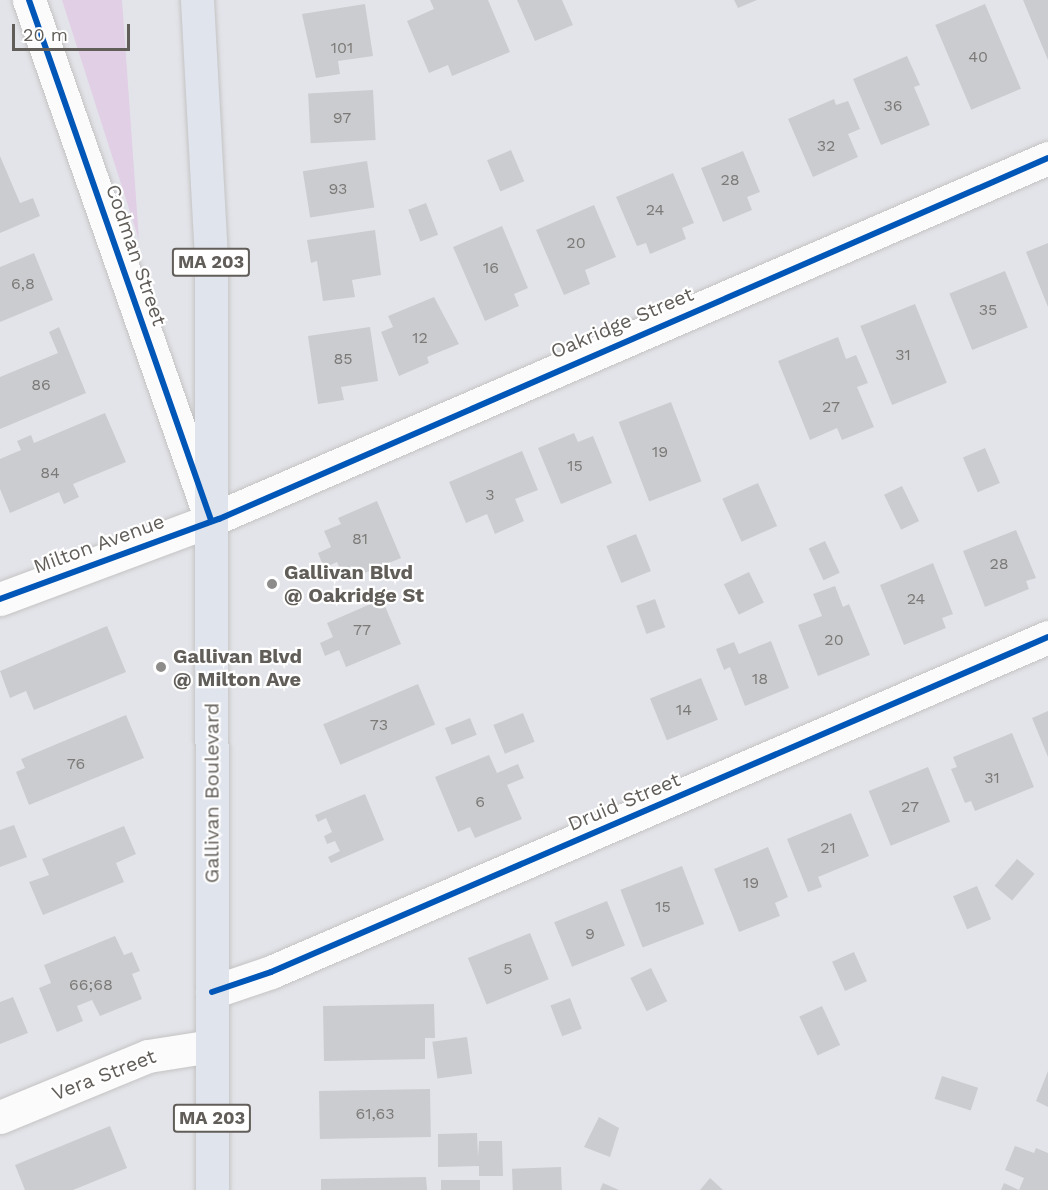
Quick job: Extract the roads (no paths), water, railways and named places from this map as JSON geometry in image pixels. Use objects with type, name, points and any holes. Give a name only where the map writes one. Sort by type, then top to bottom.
[{"type":"highway","name":"Gallivan Boulevard","points":[[201,1],[211,262],[212,1190]]},
{"type":"street","name":"Codman Street","points":[[29,0],[211,520]]},
{"type":"street","name":"Oakridge Street","points":[[211,520],[1048,158]]},
{"type":"street","name":"Milton Avenue","points":[[0,599],[211,520]]},
{"type":"street","name":"Druid Street","points":[[212,992],[271,972],[1048,636]]},
{"type":"street","name":"Vera Street","points":[[0,1117],[148,1056],[211,1046]]},
{"type":"place","name":"Gallivan Blvd @ Oakridge St","points":[[272,584]]},
{"type":"place","name":"Gallivan Blvd @ Milton Ave","points":[[161,667]]}]
